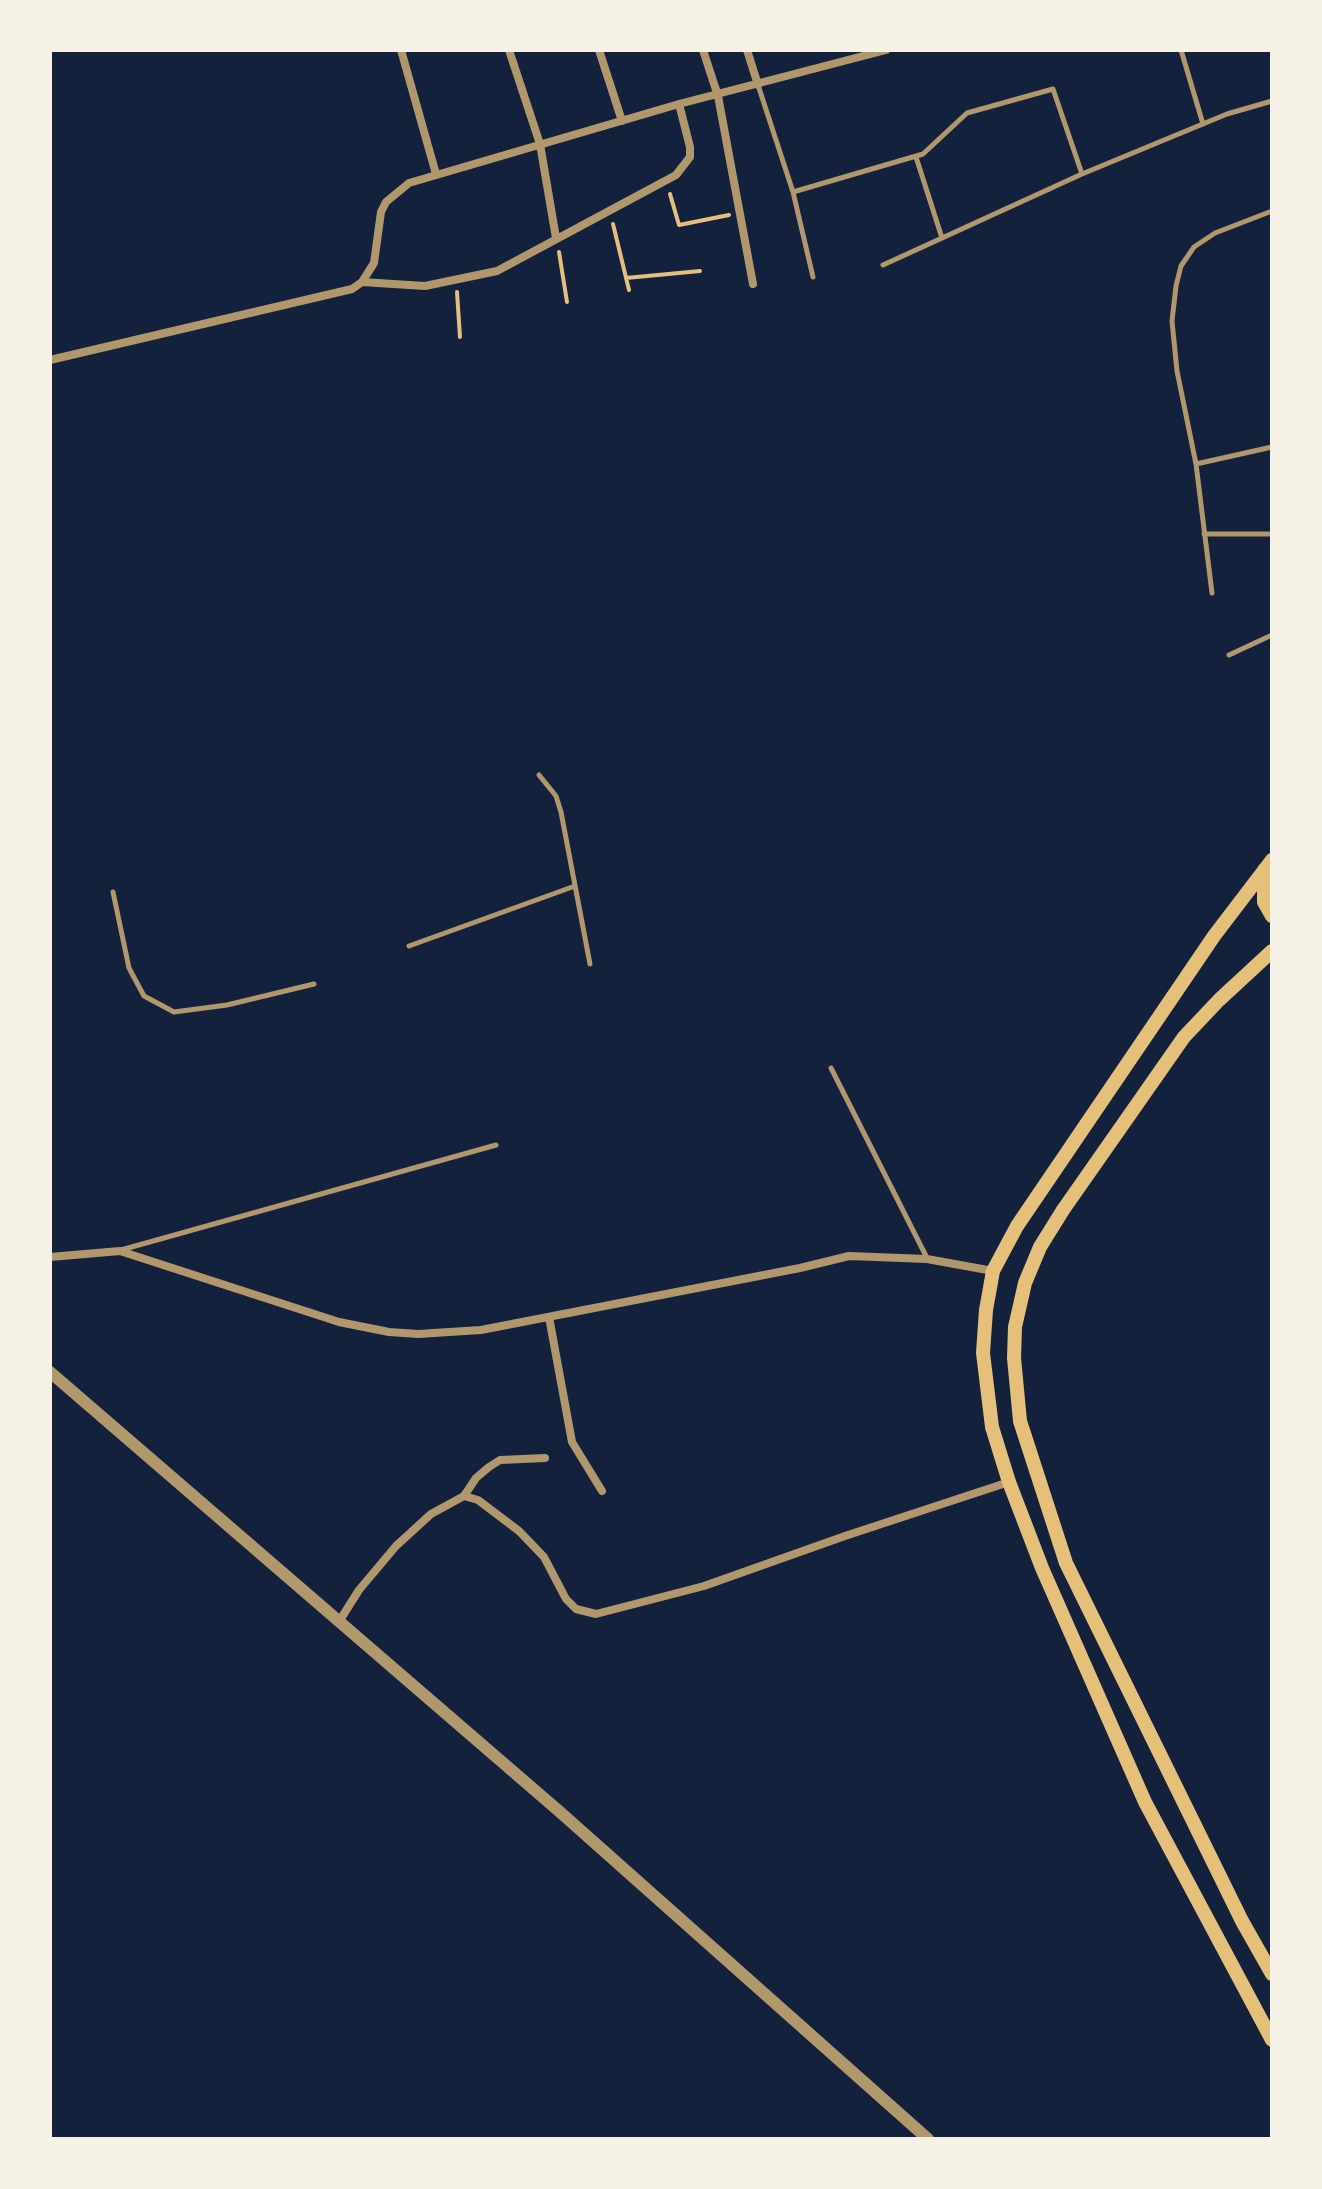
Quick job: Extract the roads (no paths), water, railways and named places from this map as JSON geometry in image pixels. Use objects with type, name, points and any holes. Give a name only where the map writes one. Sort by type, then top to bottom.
[{"type":"main road","points":[[1268,865],[1264,902],[1272,916]]},
{"type":"main road","points":[[1268,865],[1214,936],[1017,1226],[993,1271],[986,1310],[984,1365],[992,1427],[1042,1568],[1145,1802],[1272,2040]]},
{"type":"main road","points":[[1272,951],[1184,1037],[1063,1210],[1040,1247],[1025,1283],[1015,1327],[1014,1358],[1020,1421],[1066,1563],[1228,1894],[1272,1974]]},
{"type":"street","points":[[401,50],[436,174]]},
{"type":"street","points":[[509,50],[540,144],[556,238]]},
{"type":"street","points":[[599,50],[622,121]]},
{"type":"street","points":[[703,50],[718,96],[753,284]]},
{"type":"street","points":[[747,50],[758,85]]},
{"type":"street","points":[[50,360],[341,293],[362,282],[374,263],[381,212],[386,202],[409,183],[679,104],[886,50]]},
{"type":"street","points":[[362,282],[407,287],[456,281],[497,271],[676,175],[690,157],[679,104]]},
{"type":"street","points":[[50,1257],[120,1251],[339,1322],[418,1334],[481,1330],[849,1256],[927,1259],[993,1271]]},
{"type":"street","points":[[549,1317],[572,1442],[602,1491]]},
{"type":"street","points":[[50,1372],[572,1822],[928,2139]]},
{"type":"street","points":[[340,1620],[359,1590],[396,1546],[431,1514],[464,1496],[476,1478],[500,1460],[545,1458]]},
{"type":"street","points":[[464,1496],[478,1500],[519,1531],[544,1557],[566,1599],[576,1609],[596,1614],[704,1586],[1009,1482]]},
{"type":"lane","points":[[1181,50],[1203,124]]},
{"type":"lane","points":[[758,85],[793,192],[813,277]]},
{"type":"lane","points":[[793,192],[916,157],[936,145],[967,113],[1053,89],[1082,174]]},
{"type":"lane","points":[[883,265],[1082,174],[1227,114],[1272,101]]},
{"type":"lane","points":[[916,157],[942,238]]},
{"type":"lane","points":[[1212,593],[1196,464],[1177,371],[1172,321],[1181,266],[1194,247],[1215,233],[1272,211]]},
{"type":"lane","points":[[1196,464],[1272,447]]},
{"type":"lane","points":[[1204,534],[1272,534]]},
{"type":"lane","points":[[1229,655],[1272,635]]},
{"type":"lane","points":[[539,775],[556,796],[590,964]]},
{"type":"lane","points":[[409,946],[575,886]]},
{"type":"lane","points":[[113,892],[129,968],[144,996],[174,1012],[227,1005],[314,984]]},
{"type":"lane","points":[[831,1068],[927,1259]]},
{"type":"lane","points":[[120,1251],[496,1145]]}]
